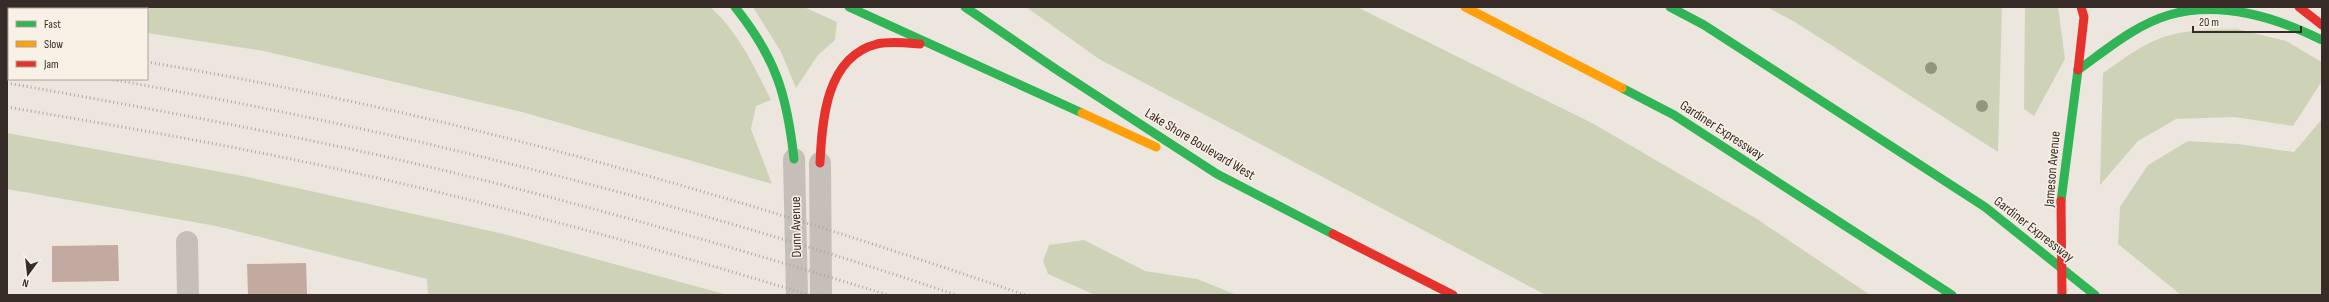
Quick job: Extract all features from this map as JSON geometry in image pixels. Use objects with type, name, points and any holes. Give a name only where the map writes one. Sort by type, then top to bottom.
[{"type":"main road","points":[[735,7],[747,22],[772,61],[787,107],[794,159]]},
{"type":"main road","points":[[849,7],[1217,174]]},
{"type":"main road","name":"Lake Shore Boulevard West","points":[[965,7],[1057,70],[1217,174],[1453,295]]},
{"type":"main road","name":"Gardiner Expressway","points":[[1465,7],[1674,115],[1952,295]]},
{"type":"main road","name":"Gardiner Expressway","points":[[1670,7],[1704,25],[1985,207],[2095,295]]},
{"type":"main road","name":"Jameson Avenue","points":[[2062,295],[2061,195],[2084,17],[2081,7]]},
{"type":"main road","points":[[2299,7],[2322,25]]},
{"type":"main road","points":[[2078,70],[2141,28],[2169,16],[2197,10],[2240,11],[2266,17],[2322,40]]},
{"type":"main road","points":[[820,163],[824,108],[836,79],[846,62],[858,52],[876,44],[930,45]]},
{"type":"street","name":"Dunn Avenue","points":[[794,159],[797,295]]},
{"type":"street","name":"Dunn Avenue","points":[[820,163],[821,295]]},
{"type":"street","points":[[187,242],[188,295]]},
{"type":"green space","points":[[7,7],[710,7],[729,27],[745,50],[771,100],[756,106],[751,129],[772,184],[522,112],[264,51],[148,33],[148,8],[8,8],[7,11]]},
{"type":"green space","points":[[753,7],[804,7],[837,22],[835,40],[818,55],[796,88],[781,52]]},
{"type":"green space","points":[[1026,7],[1357,7],[1592,123],[1757,219],[1870,295],[1546,295],[1099,59]]},
{"type":"green space","points":[[1767,7],[2002,7],[1998,152],[1795,22]]},
{"type":"green space","points":[[2025,7],[2058,7],[2065,59],[2034,116],[2024,109]]},
{"type":"green space","points":[[2237,29],[2286,41],[2322,62],[2322,81],[2293,126],[2235,117],[2176,119],[2138,141],[2100,185],[2103,73],[2140,48],[2173,34],[2191,31]]},
{"type":"green space","points":[[2322,119],[2322,295],[2181,295],[2118,244],[2120,207],[2148,165],[2188,141],[2238,144],[2294,152]]},
{"type":"green space","points":[[7,133],[243,176],[504,234],[728,295],[428,295],[427,279],[216,226],[7,189]]},
{"type":"green space","points":[[1084,240],[1145,271],[1197,279],[1237,295],[1095,295],[1048,274],[1043,261],[1049,245]]},
{"type":"building","points":[[118,245],[119,281],[52,282],[52,246]]},
{"type":"building","points":[[306,263],[307,295],[248,295],[247,264]]},
{"type":"railway","points":[[148,62],[259,82],[370,106],[591,160],[809,224],[1025,295]]},
{"type":"railway","points":[[114,80],[324,121],[537,170],[748,229],[956,295]]},
{"type":"railway","points":[[7,83],[239,126],[442,170],[634,220],[888,295]]},
{"type":"railway","points":[[7,107],[236,148],[428,190],[592,232],[809,295]]},
{"type":"traffic: fast","points":[[735,7],[761,43],[777,78],[788,115],[794,159]]},
{"type":"traffic: fast","points":[[849,7],[1082,113]]},
{"type":"traffic: fast","points":[[965,7],[1057,70],[1217,174],[1333,234]]},
{"type":"traffic: fast","points":[[1670,7],[1704,25],[1985,207],[2095,295]]},
{"type":"traffic: fast","points":[[2078,70],[2121,39],[2144,25],[2156,19],[2189,11],[2208,9],[2247,13],[2286,24],[2322,40]]},
{"type":"traffic: fast","points":[[2061,201],[2078,70]]},
{"type":"traffic: fast","points":[[1622,88],[1674,115],[1952,295]]},
{"type":"traffic: slow","points":[[1465,7],[1622,88]]},
{"type":"traffic: slow","points":[[1082,113],[1156,147]]},
{"type":"traffic: jam","points":[[2078,70],[2084,17],[2081,7]]},
{"type":"traffic: jam","points":[[2299,7],[2322,25]]},
{"type":"traffic: jam","points":[[820,163],[825,110],[830,92],[837,76],[847,62],[860,51],[877,44],[893,42],[920,44]]},
{"type":"traffic: jam","points":[[2061,201],[2062,295]]},
{"type":"traffic: jam","points":[[1333,234],[1453,295]]}]
